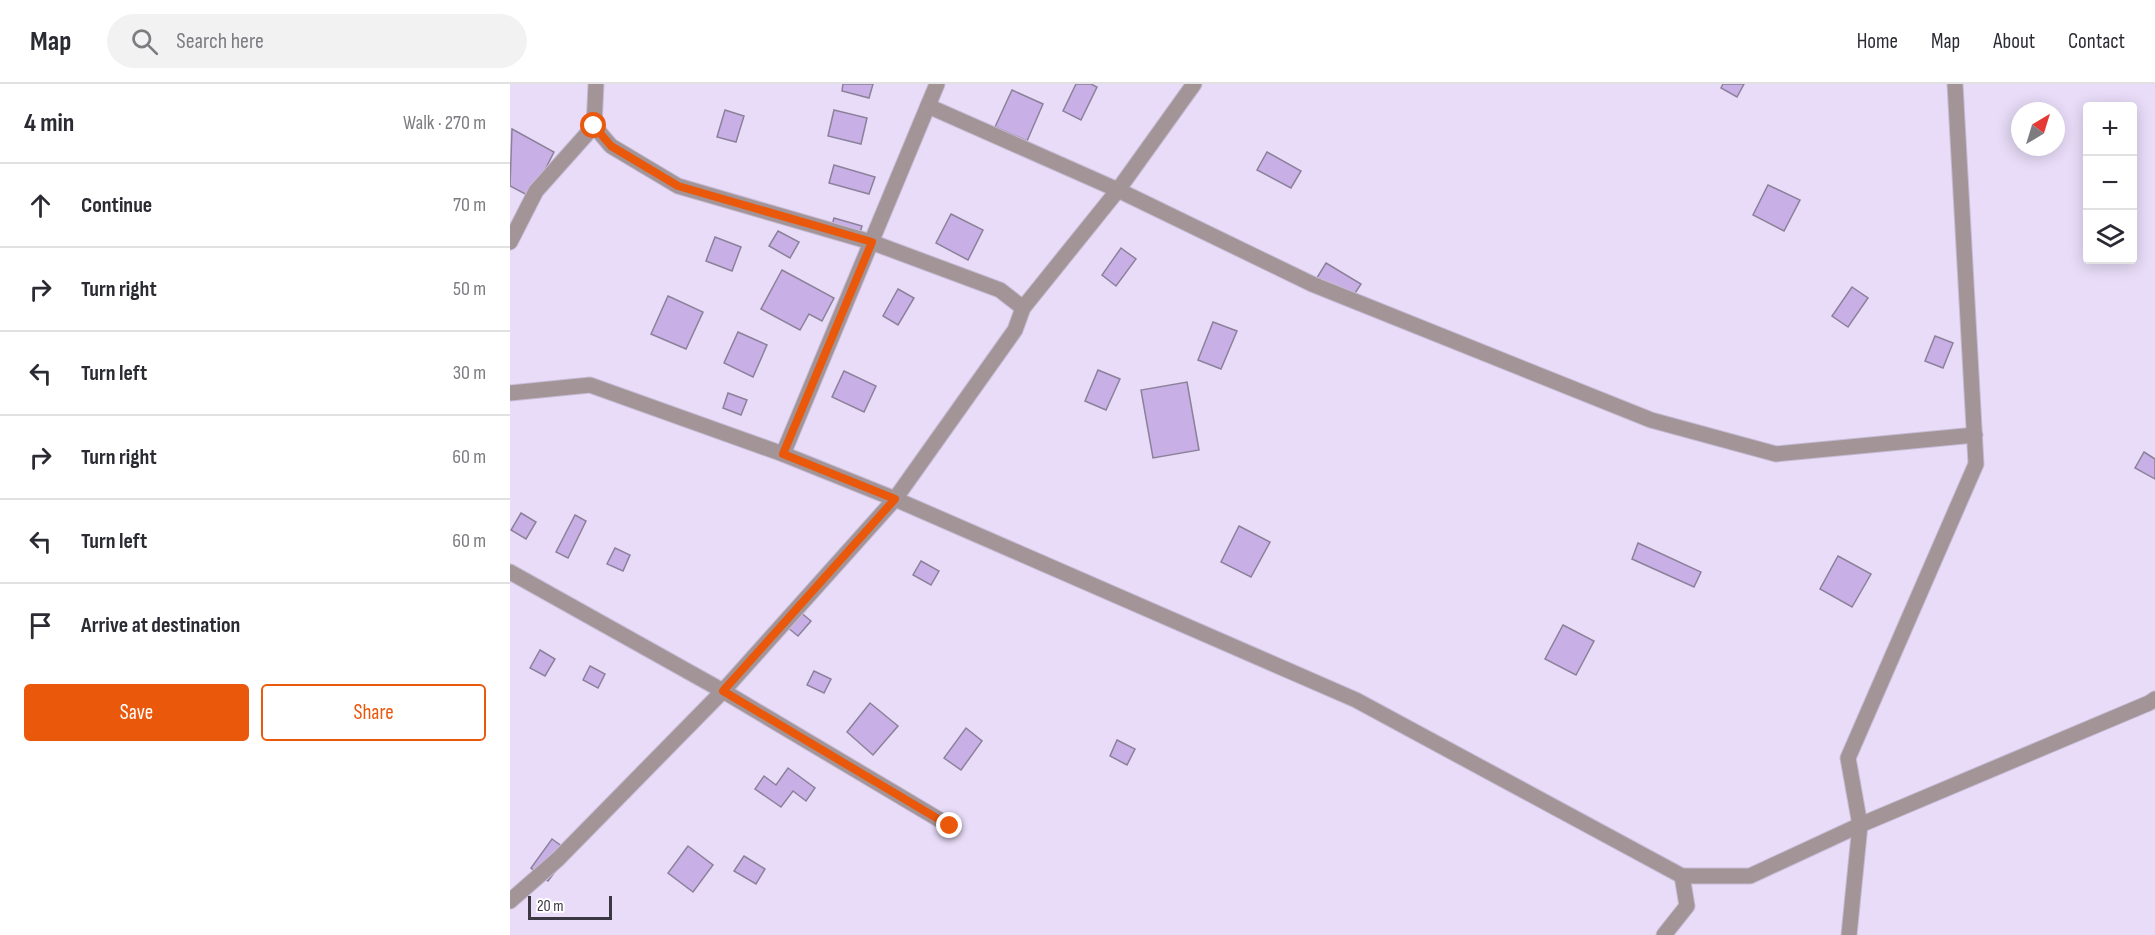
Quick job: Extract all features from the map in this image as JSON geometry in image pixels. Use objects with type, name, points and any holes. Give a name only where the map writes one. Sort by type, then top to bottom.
[{"type":"street","points":[[510,242],[536,191],[594,126],[597,84]]},
{"type":"street","points":[[783,454],[937,84]]},
{"type":"street","points":[[1849,935],[1860,825],[1848,758],[1976,464],[1955,84]]},
{"type":"street","points":[[510,901],[558,859],[723,691],[895,499],[1015,330],[1023,308],[1118,190],[1191,85]]},
{"type":"street","points":[[928,106],[1118,190],[1312,284],[1651,420],[1776,454],[1975,435]]},
{"type":"street","points":[[594,126],[611,146],[678,186],[872,242],[999,290],[1023,308]]},
{"type":"street","points":[[510,393],[590,386],[783,454],[895,499],[1356,700],[1682,876],[1750,876],[1860,825],[2139,708],[2155,699]]},
{"type":"street","points":[[510,572],[723,691],[950,826]]},
{"type":"street","points":[[1664,935],[1687,906],[1682,876]]},
{"type":"building","points":[[843,84],[873,84],[869,98],[842,91]]},
{"type":"building","points":[[1076,84],[1091,84],[1097,87],[1081,120],[1063,111]]},
{"type":"building","points":[[1723,84],[1744,84],[1737,97],[1721,88]]},
{"type":"building","points":[[1012,90],[1043,104],[1027,141],[995,127]]},
{"type":"building","points":[[725,110],[744,116],[736,142],[717,137]]},
{"type":"building","points":[[834,110],[867,118],[861,144],[828,136]]},
{"type":"building","points":[[512,129],[554,152],[531,197],[510,186]]},
{"type":"building","points":[[1267,152],[1301,171],[1291,188],[1257,170]]},
{"type":"building","points":[[834,165],[875,177],[869,194],[829,183]]},
{"type":"building","points":[[1768,185],[1800,200],[1784,231],[1753,215]]},
{"type":"building","points":[[951,214],[983,230],[968,260],[936,243]]},
{"type":"building","points":[[834,218],[862,226],[858,240],[830,232]]},
{"type":"building","points":[[778,231],[799,242],[790,258],[769,246]]},
{"type":"building","points":[[715,237],[741,247],[732,271],[706,261]]},
{"type":"building","points":[[1121,248],[1136,259],[1116,286],[1102,275]]},
{"type":"building","points":[[1326,263],[1361,284],[1350,301],[1315,281]]},
{"type":"building","points":[[782,270],[834,298],[822,321],[809,314],[800,330],[761,309]]},
{"type":"building","points":[[1852,287],[1868,298],[1848,327],[1832,316]]},
{"type":"building","points":[[898,289],[914,298],[898,325],[883,316]]},
{"type":"building","points":[[668,296],[703,312],[686,349],[651,334]]},
{"type":"building","points":[[1213,322],[1237,331],[1221,369],[1198,360]]},
{"type":"building","points":[[738,332],[767,345],[753,377],[724,363]]},
{"type":"building","points":[[1935,336],[1953,343],[1943,368],[1925,361]]},
{"type":"building","points":[[1098,370],[1120,379],[1106,410],[1085,401]]},
{"type":"building","points":[[844,371],[876,386],[864,412],[832,397]]},
{"type":"building","points":[[1187,382],[1199,450],[1153,458],[1141,390]]},
{"type":"building","points":[[728,393],[747,400],[741,415],[723,408]]},
{"type":"building","points":[[2144,452],[2155,459],[2155,479],[2135,468]]},
{"type":"building","points":[[521,513],[536,522],[526,539],[511,530]]},
{"type":"building","points":[[575,515],[586,521],[568,558],[556,552]]},
{"type":"building","points":[[1239,526],[1270,542],[1251,577],[1221,562]]},
{"type":"building","points":[[1638,543],[1701,572],[1694,587],[1632,559]]},
{"type":"building","points":[[615,548],[630,555],[623,571],[607,564]]},
{"type":"building","points":[[1838,556],[1871,574],[1852,607],[1820,589]]},
{"type":"building","points":[[921,561],[939,571],[931,585],[913,575]]},
{"type":"building","points":[[794,607],[811,621],[798,636],[781,622]]},
{"type":"building","points":[[1563,625],[1594,641],[1576,675],[1545,659]]},
{"type":"building","points":[[540,650],[555,659],[545,676],[530,668]]},
{"type":"building","points":[[590,666],[605,674],[598,688],[583,680]]},
{"type":"building","points":[[814,671],[831,679],[824,693],[807,685]]},
{"type":"building","points":[[870,703],[898,726],[873,755],[847,732]]},
{"type":"building","points":[[966,728],[982,741],[961,770],[944,758]]},
{"type":"building","points":[[1117,740],[1135,749],[1127,765],[1110,756]]},
{"type":"building","points":[[788,768],[815,788],[806,801],[793,791],[781,807],[755,789],[764,776],[776,785]]},
{"type":"building","points":[[552,839],[570,852],[548,881],[531,868]]},
{"type":"building","points":[[688,846],[713,865],[693,892],[668,873]]},
{"type":"building","points":[[744,856],[765,869],[756,884],[734,871]]},
{"type":"route","points":[[594,126],[611,146],[678,186],[872,242],[783,454],[895,499],[723,691],[950,826]]}]
